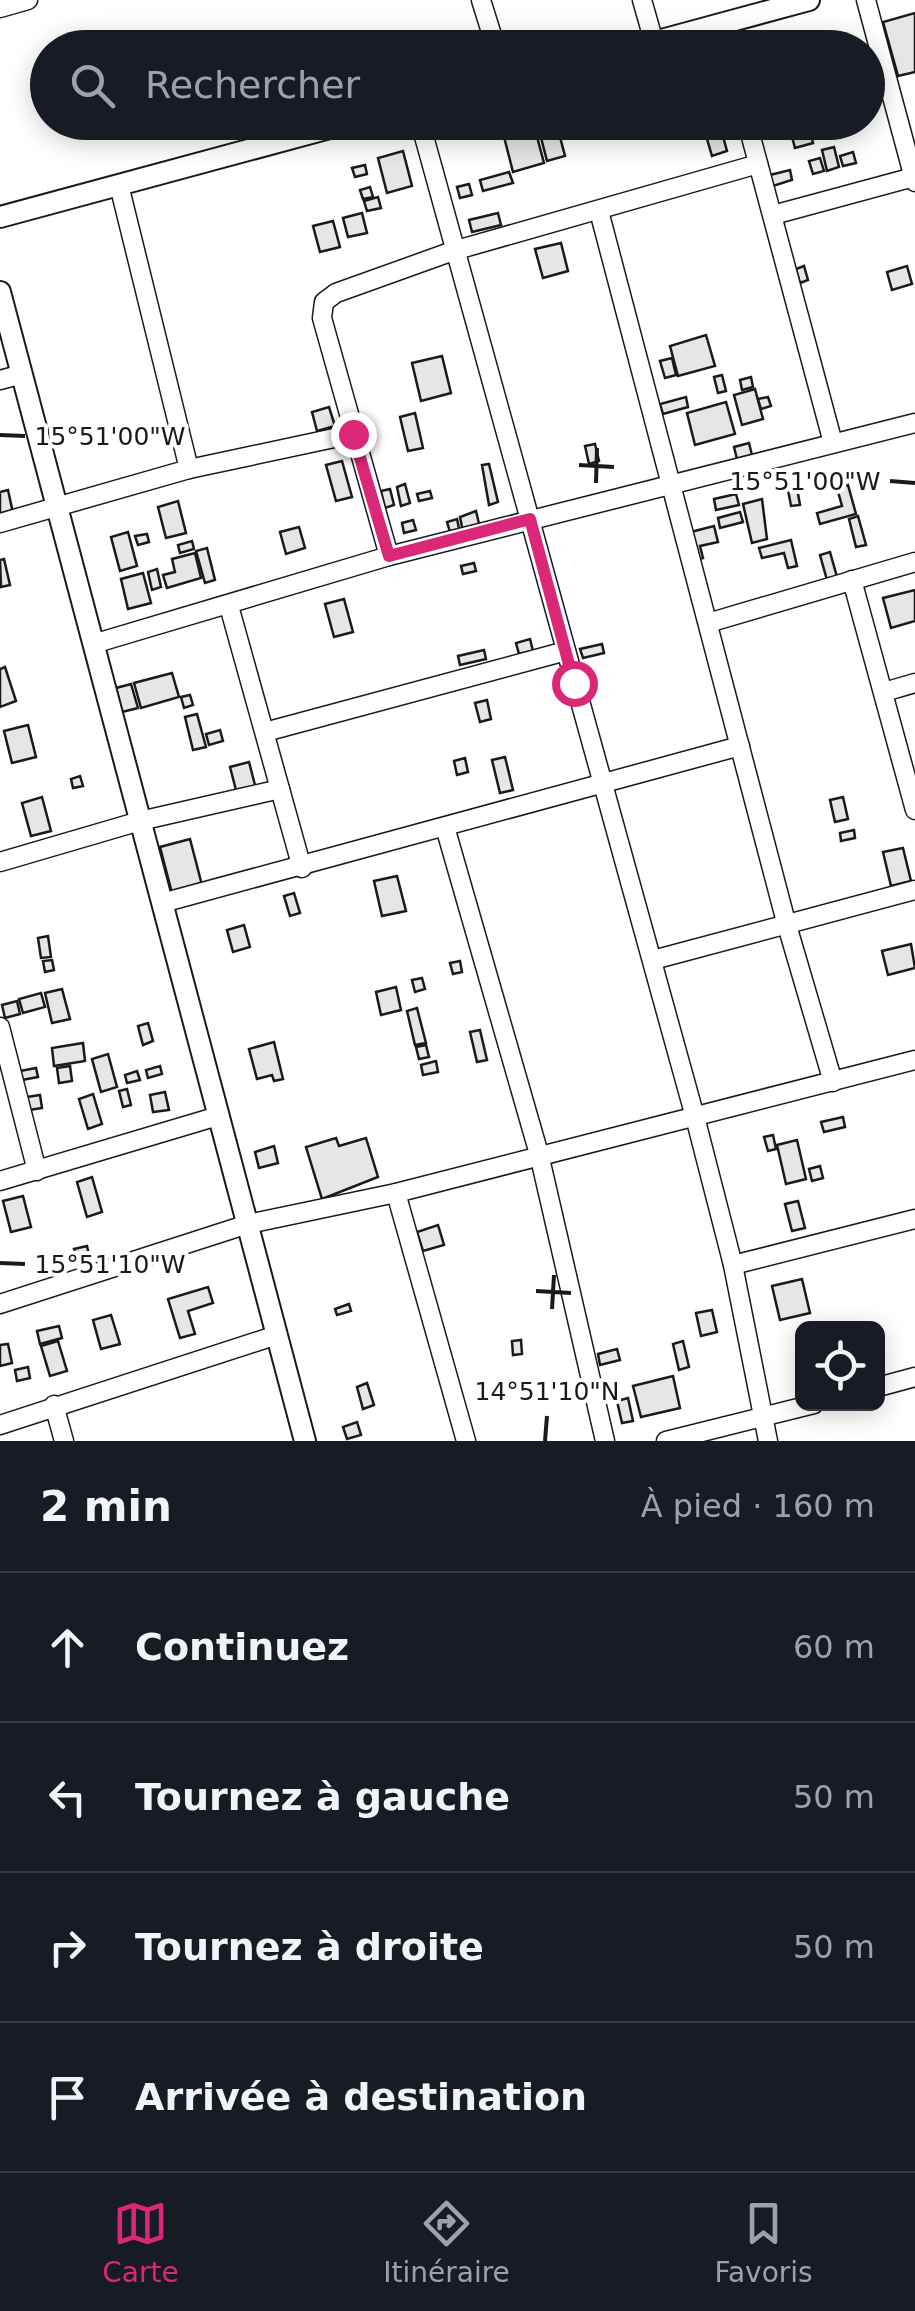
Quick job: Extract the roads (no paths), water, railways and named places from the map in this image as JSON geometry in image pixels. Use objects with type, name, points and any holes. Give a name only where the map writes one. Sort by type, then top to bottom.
[{"type":"street","points":[[0,8],[28,0]]},
{"type":"street","points":[[480,0],[490,30]]},
{"type":"street","points":[[642,0],[651,30]]},
{"type":"street","points":[[699,30],[810,0]]},
{"type":"street","points":[[866,0],[874,30]]},
{"type":"street","points":[[722,24],[724,30]]},
{"type":"street","points":[[773,215],[914,180],[885,71]]},
{"type":"street","points":[[0,217],[285,140]]},
{"type":"street","points":[[425,140],[695,1117],[733,1264],[768,1441]]},
{"type":"street","points":[[752,140],[832,443]]},
{"type":"street","points":[[389,556],[322,318],[324,302],[336,293],[453,251],[758,164]]},
{"type":"street","points":[[119,185],[188,469]]},
{"type":"street","points":[[600,211],[669,486],[833,1082]]},
{"type":"street","points":[[0,292],[305,1441]]},
{"type":"street","points":[[0,380],[22,374]]},
{"type":"street","points":[[94,644],[389,556],[915,423]]},
{"type":"street","points":[[0,523],[188,469],[353,434]]},
{"type":"street","points":[[708,622],[915,562]]},
{"type":"street","points":[[852,580],[915,810]]},
{"type":"street","points":[[229,606],[302,868]]},
{"type":"street","points":[[266,732],[566,650]]},
{"type":"street","points":[[884,692],[915,682]]},
{"type":"street","points":[[162,903],[302,868],[601,780],[740,746]]},
{"type":"street","points":[[0,862],[140,821],[280,789]]},
{"type":"street","points":[[445,827],[539,1154],[605,1441]]},
{"type":"street","points":[[653,960],[915,890]]},
{"type":"street","points":[[0,1027],[5,1066],[37,1171]]},
{"type":"street","points":[[0,1304],[248,1224],[396,1193],[915,1060]]},
{"type":"street","points":[[0,1181],[218,1116]]},
{"type":"street","points":[[396,1193],[466,1441]]},
{"type":"street","points":[[733,1264],[915,1219]]},
{"type":"street","points":[[0,1425],[54,1404],[277,1335]]},
{"type":"street","points":[[885,1385],[915,1377]]},
{"type":"street","points":[[54,1404],[64,1441]]},
{"type":"street","points":[[666,1441],[795,1409]]}]
